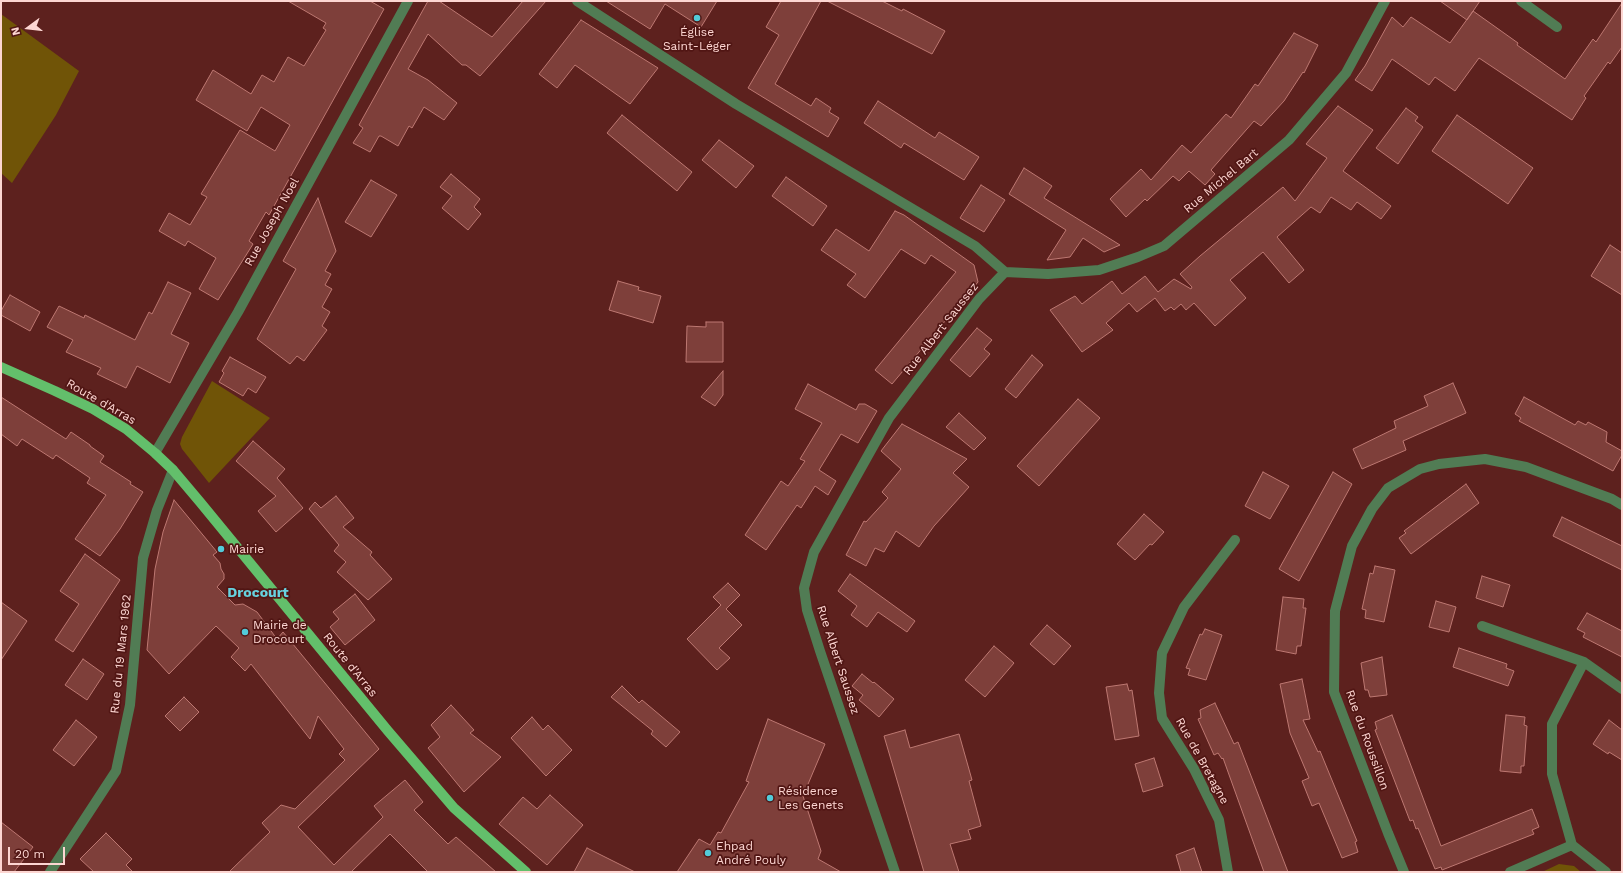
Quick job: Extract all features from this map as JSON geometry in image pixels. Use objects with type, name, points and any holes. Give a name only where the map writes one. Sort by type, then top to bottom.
[{"type":"main road","name":"Route d'Arras","points":[[1,367],[93,409],[126,429],[173,470],[388,732],[454,808],[526,872]]},
{"type":"street","name":"Rue Joseph Noel","points":[[155,453],[238,312],[408,1]]},
{"type":"street","points":[[577,1],[736,104],[975,246],[1005,272]]},
{"type":"street","name":"Rue Michel Bart","points":[[1005,272],[1048,274],[1099,270],[1138,257],[1164,246],[1288,140],[1346,73],[1385,1]]},
{"type":"street","points":[[1521,1],[1556,28]]},
{"type":"street","name":"Rue Albert Saussez","points":[[895,872],[820,651],[807,610],[804,588],[814,552],[889,418],[979,299],[1005,272]]},
{"type":"street","name":"Rue du Roussillon","points":[[1404,872],[1334,692],[1335,611],[1352,546],[1372,509],[1388,488],[1420,470],[1439,464],[1485,459],[1526,466],[1606,496],[1622,504]]},
{"type":"street","name":"Rue du 19 Mars 1962","points":[[50,872],[116,771],[130,705],[143,558],[157,510],[173,470]]},
{"type":"street","name":"Rue de Bretagne","points":[[1228,872],[1219,820],[1194,769],[1162,718],[1159,693],[1162,653],[1184,607],[1235,540]]},
{"type":"street","points":[[1482,626],[1584,662],[1622,689]]},
{"type":"street","points":[[1584,662],[1552,724],[1552,774],[1572,845],[1606,872]]},
{"type":"street","points":[[1510,872],[1572,845]]},
{"type":"shaded area","points":[[1,14],[79,71],[56,115],[12,183],[1,173]]},
{"type":"shaded area","points":[[212,381],[270,418],[209,483],[182,449],[180,444],[182,437]]},
{"type":"shaded area","points":[[1559,864],[1574,866],[1581,872],[1542,872]]},
{"type":"building","points":[[288,1],[370,1],[384,9],[269,215],[266,212],[249,241],[253,244],[218,300],[199,289],[216,258],[188,241],[185,246],[159,231],[169,213],[190,225],[207,197],[201,194],[240,130],[275,151],[290,125],[261,107],[247,131],[196,100],[213,70],[251,94],[262,75],[274,82],[288,57],[304,66],[326,30],[323,28],[326,23]]},
{"type":"building","points":[[428,1],[439,1],[492,37],[523,1],[546,1],[480,76],[466,65],[462,65],[428,34],[408,69],[428,80],[457,103],[444,120],[424,107],[412,128],[409,126],[398,146],[379,136],[370,152],[353,143],[363,128],[359,125]]},
{"type":"building","points":[[606,1],[717,1],[701,27],[665,4],[650,29]]},
{"type":"building","points":[[781,1],[821,1],[775,84],[811,106],[816,98],[831,108],[829,112],[839,118],[828,137],[748,88],[779,35],[766,27]]},
{"type":"building","points":[[827,1],[882,1],[902,11],[903,9],[945,31],[932,54]]},
{"type":"building","points":[[1440,1],[1480,1],[1467,20]]},
{"type":"building","points":[[1622,3],[1622,47],[1610,64],[1608,62],[1584,96],[1586,98],[1572,120],[1479,58],[1455,91],[1435,77],[1429,85],[1392,59],[1372,91],[1355,80],[1365,66],[1392,17],[1403,27],[1411,17],[1450,43],[1473,11],[1565,79],[1593,39],[1596,42]]},
{"type":"building","points":[[581,20],[658,68],[630,104],[575,65],[557,88],[539,74]]},
{"type":"building","points":[[1294,33],[1318,45],[1304,73],[1303,72],[1284,101],[1261,126],[1254,121],[1211,170],[1215,174],[1205,185],[1189,171],[1179,181],[1173,176],[1147,201],[1145,199],[1126,217],[1110,199],[1141,169],[1151,180],[1182,145],[1191,153],[1226,114],[1231,118],[1255,84],[1258,86]]},
{"type":"building","points":[[878,101],[935,138],[939,132],[979,157],[964,180],[904,143],[901,148],[864,123]]},
{"type":"building","points":[[1338,106],[1373,130],[1343,171],[1391,206],[1381,219],[1357,202],[1351,210],[1331,197],[1320,213],[1311,207],[1277,237],[1304,270],[1289,283],[1263,252],[1230,280],[1246,298],[1215,326],[1194,303],[1186,310],[1181,304],[1174,310],[1171,307],[1165,311],[1155,298],[1137,312],[1129,303],[1106,323],[1113,330],[1082,352],[1050,310],[1075,296],[1082,304],[1112,281],[1122,294],[1145,276],[1158,292],[1174,279],[1191,289],[1192,287],[1180,274],[1200,256],[1283,187],[1295,201],[1327,158],[1306,144]]},
{"type":"building","points":[[1406,108],[1418,117],[1415,121],[1423,127],[1398,164],[1376,148]]},
{"type":"building","points":[[622,115],[692,172],[677,191],[607,133]]},
{"type":"building","points":[[1457,115],[1533,168],[1508,204],[1432,151]]},
{"type":"building","points":[[719,140],[754,166],[736,188],[702,160]]},
{"type":"building","points":[[1024,168],[1052,186],[1044,198],[1120,245],[1104,252],[1083,238],[1070,257],[1047,260],[1066,230],[1009,194]]},
{"type":"building","points":[[451,174],[480,199],[474,207],[481,214],[468,230],[442,208],[452,196],[440,187]]},
{"type":"building","points":[[786,177],[827,206],[813,226],[772,196]]},
{"type":"building","points":[[371,180],[397,195],[371,237],[345,222]]},
{"type":"building","points":[[981,185],[1005,200],[984,232],[960,218]]},
{"type":"building","points":[[318,198],[336,251],[325,271],[331,274],[325,285],[332,289],[322,307],[330,312],[322,326],[327,330],[304,361],[297,356],[290,364],[257,339],[296,269],[283,261]]},
{"type":"building","points":[[895,211],[904,215],[974,265],[978,282],[892,384],[875,370],[956,272],[931,255],[925,264],[901,249],[865,298],[847,285],[856,274],[821,250],[836,229],[869,251]]},
{"type":"building","points":[[1610,245],[1622,253],[1622,295],[1591,276]]},
{"type":"building","points":[[618,281],[639,287],[638,290],[661,296],[653,323],[609,310]]},
{"type":"building","points":[[168,282],[191,293],[171,334],[189,343],[170,383],[137,366],[126,388],[97,374],[101,368],[66,352],[73,340],[47,327],[59,306],[84,318],[85,315],[135,340],[149,312],[152,314]]},
{"type":"building","points":[[10,295],[40,312],[30,331],[1,315],[1,311]]},
{"type":"building","points":[[706,322],[723,322],[723,362],[686,362],[687,326],[706,327]]},
{"type":"building","points":[[977,328],[992,340],[984,349],[990,354],[970,377],[950,360]]},
{"type":"building","points":[[1032,355],[1043,365],[1016,398],[1005,389]]},
{"type":"building","points":[[230,357],[266,377],[256,393],[248,388],[243,396],[219,382],[224,373],[222,371]]},
{"type":"building","points":[[723,371],[723,395],[715,406],[701,397]]},
{"type":"building","points":[[1453,383],[1466,413],[1403,441],[1406,450],[1362,469],[1353,449],[1396,428],[1394,421],[1428,406],[1424,396]]},
{"type":"building","points":[[808,384],[856,410],[859,404],[865,404],[877,411],[858,443],[841,434],[819,470],[836,481],[828,495],[815,486],[801,508],[797,505],[766,550],[745,535],[781,481],[788,486],[805,461],[800,459],[822,423],[795,409]]},
{"type":"building","points":[[1,397],[66,439],[71,432],[104,456],[100,462],[131,482],[130,484],[143,492],[120,529],[100,556],[75,539],[106,495],[87,483],[90,478],[56,455],[53,459],[22,439],[17,446],[1,434]]},
{"type":"building","points":[[1524,397],[1575,425],[1578,421],[1586,425],[1588,422],[1607,432],[1606,442],[1622,451],[1622,455],[1613,471],[1519,421],[1521,418],[1515,414]]},
{"type":"building","points":[[1078,399],[1100,418],[1039,486],[1017,466]]},
{"type":"building","points":[[959,413],[986,438],[974,450],[946,427]]},
{"type":"building","points":[[902,424],[967,459],[953,473],[969,487],[934,526],[919,547],[896,531],[884,552],[875,548],[866,566],[846,555],[864,521],[866,522],[888,498],[882,492],[901,469],[881,451]]},
{"type":"building","points":[[253,441],[285,469],[277,478],[303,508],[276,532],[258,511],[276,496],[236,461]]},
{"type":"building","points":[[1263,472],[1289,486],[1270,519],[1245,506]]},
{"type":"building","points":[[1333,472],[1352,484],[1299,581],[1279,569]]},
{"type":"building","points":[[1466,484],[1479,503],[1411,554],[1399,538],[1406,533],[1404,531]]},
{"type":"building","points":[[336,496],[354,518],[343,527],[372,552],[370,555],[392,579],[368,600],[337,572],[346,562],[334,551],[339,545],[309,509],[315,502],[321,508]]},
{"type":"building","points":[[174,500],[217,552],[213,555],[220,563],[224,574],[224,579],[217,587],[235,605],[243,604],[257,612],[277,639],[283,632],[379,749],[298,827],[334,865],[383,817],[374,806],[405,780],[423,802],[414,810],[448,844],[456,837],[496,872],[428,872],[390,834],[351,872],[229,872],[270,832],[262,823],[281,805],[295,809],[345,760],[339,754],[344,749],[318,716],[310,739],[251,664],[245,671],[231,657],[239,648],[216,626],[169,674],[147,650],[155,569],[163,532]]},
{"type":"building","points":[[1144,514],[1164,532],[1135,560],[1117,544]]},
{"type":"building","points":[[1562,517],[1622,546],[1622,570],[1553,536]]},
{"type":"building","points":[[85,554],[120,580],[73,652],[55,640],[79,604],[60,591]]},
{"type":"building","points":[[1375,566],[1395,570],[1384,622],[1365,618],[1366,610],[1362,609],[1370,573],[1373,574]]},
{"type":"building","points":[[850,574],[915,621],[907,632],[878,612],[867,627],[851,615],[857,606],[838,591]]},
{"type":"building","points":[[1482,576],[1510,585],[1503,607],[1476,598]]},
{"type":"building","points":[[728,583],[740,595],[726,609],[742,625],[719,648],[730,658],[717,670],[687,639],[721,605],[713,597]]},
{"type":"building","points":[[355,594],[375,620],[345,645],[330,627],[339,619],[333,612]]},
{"type":"building","points":[[1283,597],[1304,599],[1303,608],[1306,608],[1301,646],[1297,646],[1296,654],[1276,650]]},
{"type":"building","points":[[1436,601],[1456,607],[1449,632],[1429,627]]},
{"type":"building","points":[[1,602],[27,621],[1,660]]},
{"type":"building","points":[[1587,613],[1622,631],[1622,657],[1583,637],[1585,633],[1577,629]]},
{"type":"building","points":[[1047,625],[1071,646],[1054,665],[1030,644]]},
{"type":"building","points":[[1205,629],[1222,635],[1206,680],[1188,675],[1190,669],[1186,668],[1200,634],[1202,635]]},
{"type":"building","points":[[994,646],[1014,663],[985,697],[965,680]]},
{"type":"building","points":[[1459,648],[1507,664],[1506,668],[1514,671],[1508,686],[1453,667]]},
{"type":"building","points":[[1382,657],[1387,695],[1370,697],[1368,690],[1365,690],[1361,663]]},
{"type":"building","points":[[83,659],[104,674],[87,700],[65,685]]},
{"type":"building","points":[[862,674],[894,699],[879,717],[859,700],[863,695],[852,686]]},
{"type":"building","points":[[1302,679],[1310,719],[1303,720],[1318,752],[1320,751],[1357,841],[1355,842],[1358,852],[1342,858],[1319,803],[1312,806],[1302,781],[1309,778],[1290,733],[1280,684]]},
{"type":"building","points":[[1127,684],[1129,691],[1132,690],[1139,736],[1115,740],[1106,687]]},
{"type":"building","points":[[622,686],[639,703],[642,700],[680,732],[666,747],[651,734],[653,731],[611,697]]},
{"type":"building","points":[[184,697],[199,712],[180,731],[165,716]]},
{"type":"building","points":[[1215,703],[1234,744],[1238,742],[1288,872],[1264,872],[1223,758],[1222,759],[1218,753],[1214,755],[1198,719],[1201,718],[1200,710]]},
{"type":"building","points":[[451,705],[474,730],[470,733],[501,757],[464,792],[428,748],[440,737],[431,725]]},
{"type":"building","points":[[1392,715],[1441,846],[1532,809],[1539,827],[1532,830],[1534,834],[1442,870],[1441,867],[1435,869],[1418,828],[1416,829],[1413,820],[1410,821],[1375,730],[1377,729],[1375,722]]},
{"type":"building","points":[[1506,715],[1525,717],[1524,725],[1527,726],[1524,766],[1521,766],[1521,773],[1500,771]]},
{"type":"building","points":[[532,717],[543,730],[548,725],[572,750],[546,776],[511,738]]},
{"type":"building","name":"Résidence Les Genets","points":[[768,719],[825,744],[803,796],[821,851],[818,859],[841,872],[677,872],[699,839],[710,845],[718,832],[721,833],[749,782],[746,781]]},
{"type":"building","points":[[76,720],[97,737],[74,766],[53,750]]},
{"type":"building","points":[[1609,720],[1622,730],[1622,760],[1609,752],[1608,754],[1593,744]]},
{"type":"building","points":[[905,730],[910,748],[959,734],[972,780],[969,781],[981,826],[968,830],[971,839],[950,844],[959,872],[924,872],[884,736]]},
{"type":"building","points":[[1154,758],[1163,786],[1143,792],[1135,764]]},
{"type":"building","points":[[550,795],[583,825],[547,865],[499,824],[523,797],[537,809]]},
{"type":"building","points":[[1,822],[33,847],[14,872],[1,872]]},
{"type":"building","points":[[106,833],[132,859],[126,865],[133,872],[94,872],[80,859]]},
{"type":"building","points":[[587,848],[635,872],[574,872]]},
{"type":"building","points":[[1194,848],[1202,872],[1181,872],[1176,855]]},
{"type":"place","name":"Église Saint-Léger","points":[[697,18]]},
{"type":"place","name":"Mairie","points":[[221,549]]},
{"type":"place","name":"Mairie de Drocourt","points":[[245,632]]},
{"type":"place","name":"Résidence Les Genets","points":[[770,798]]},
{"type":"place","name":"Ehpad André Pouly","points":[[708,853]]},
{"type":"district","name":"Drocourt","points":[[258,593]]}]
